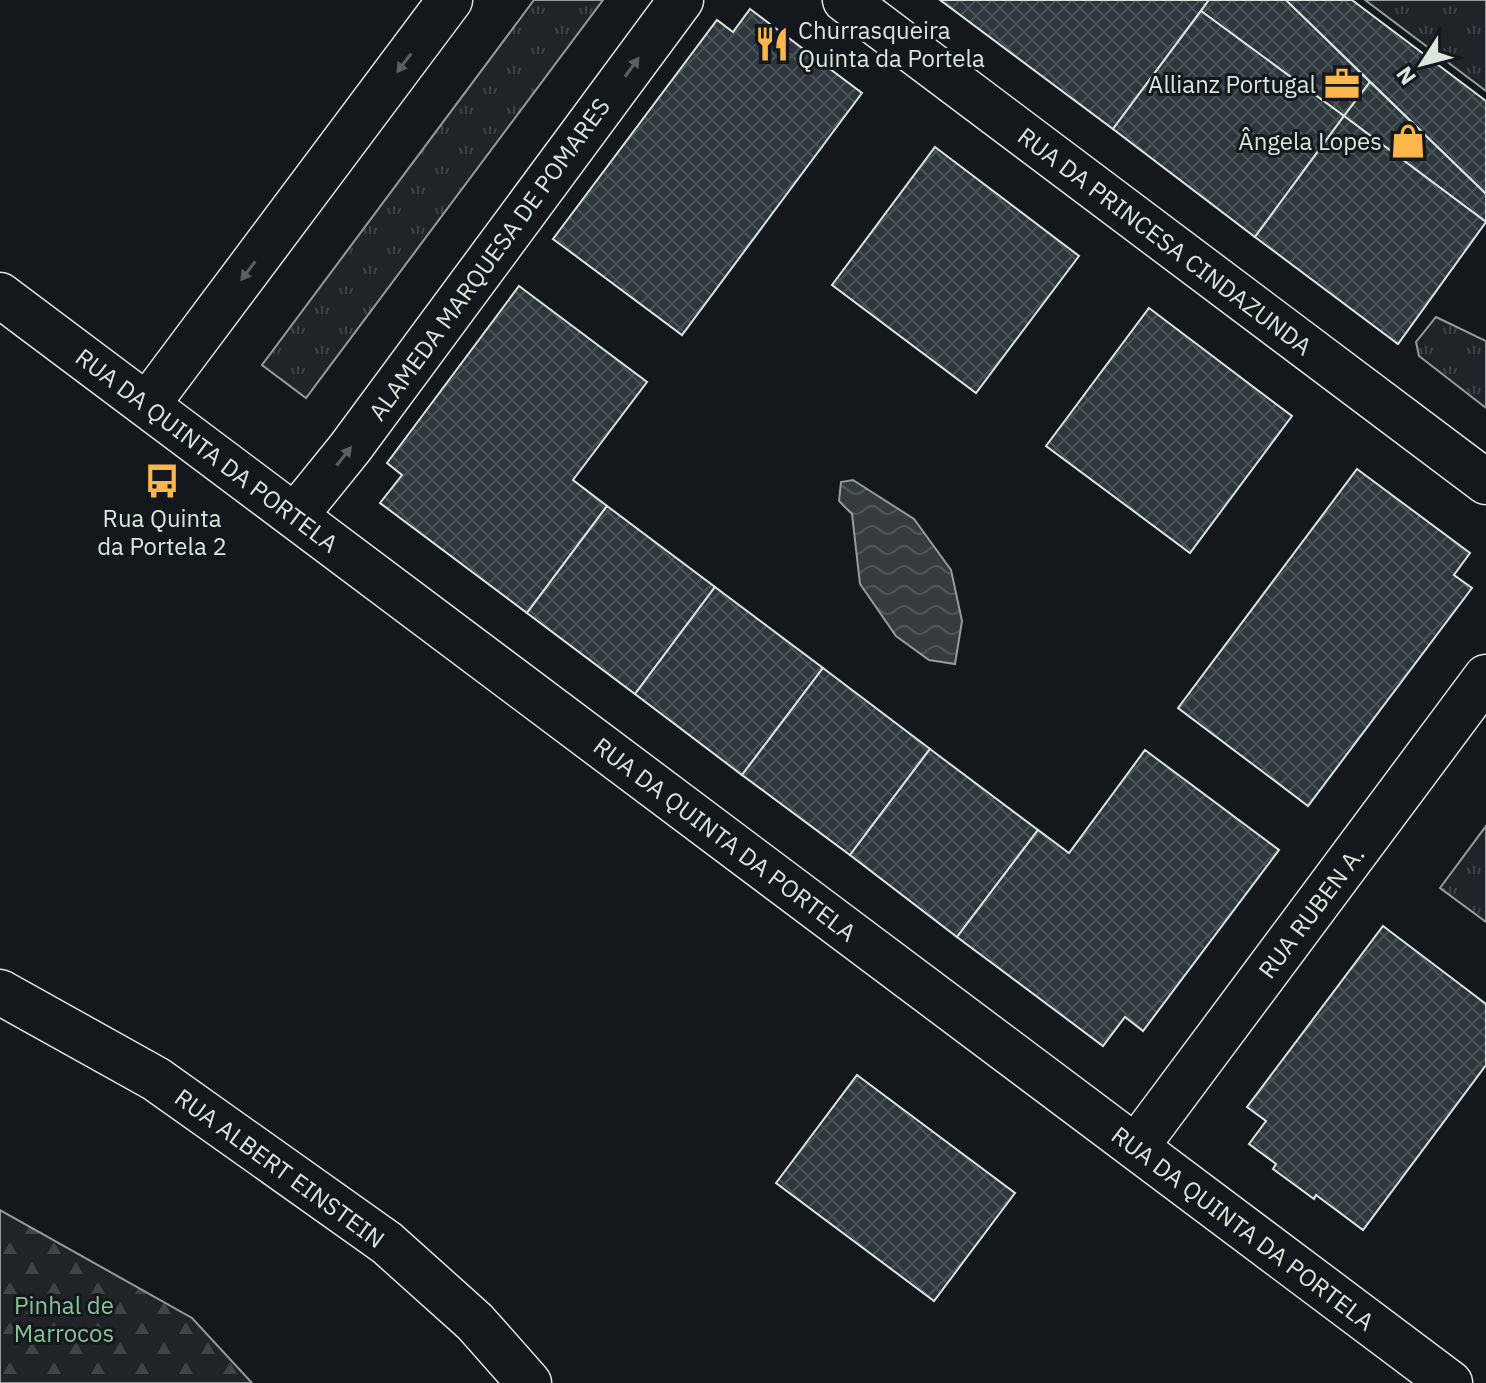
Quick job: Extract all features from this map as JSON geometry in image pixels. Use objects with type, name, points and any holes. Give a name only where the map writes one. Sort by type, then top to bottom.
[{"type":"street","points":[[147,405],[450,0]]},
{"type":"street","name":"ALAMEDA MARQUESA DE POMARES","points":[[295,516],[350,448],[681,0]]},
{"type":"street","name":"RUA DA PRINCESA CINDAZUNDA","points":[[845,0],[1486,482]]},
{"type":"street","name":"RUA DA QUINTA DA PORTELA","points":[[0,295],[1450,1383]]},
{"type":"street","name":"RUA RUBEN A.","points":[[1136,1147],[1486,677]]},
{"type":"street","name":"RUA ALBERT EINSTEIN","points":[[0,992],[156,1079],[387,1243],[475,1322],[529,1383]]},
{"type":"green space","points":[[534,0],[603,0],[306,398],[262,365]]},
{"type":"green space","points":[[1365,0],[1486,0],[1486,91]]},
{"type":"green space","points":[[1436,317],[1486,341],[1486,408],[1419,356],[1416,342]]},
{"type":"green space","points":[[1486,826],[1486,922],[1440,888]]},
{"type":"green space","name":"Pinhal de Marrocos","points":[[0,1210],[192,1318],[252,1383],[0,1383]]},
{"type":"water","points":[[853,480],[914,519],[951,570],[962,621],[955,664],[929,660],[896,636],[860,584],[852,514],[839,501],[841,482]]},
{"type":"building","points":[[940,0],[1209,0],[1113,129]]},
{"type":"building","points":[[1209,0],[1286,0],[1370,82],[1344,116],[1201,11]]},
{"type":"building","points":[[1286,0],[1352,0],[1486,101],[1486,194]]},
{"type":"building","points":[[750,9],[862,93],[682,335],[553,239],[717,20],[733,32]]},
{"type":"building","points":[[1201,11],[1344,116],[1255,237],[1113,129]]},
{"type":"building","points":[[1370,82],[1486,194],[1486,222],[1344,116]]},
{"type":"building","points":[[1344,116],[1486,222],[1398,344],[1255,237]]},
{"type":"building","points":[[935,147],[1079,256],[976,393],[832,285]]},
{"type":"building","points":[[519,286],[647,382],[573,480],[607,506],[527,613],[380,503],[402,475],[387,463]]},
{"type":"building","points":[[1149,308],[1292,416],[1190,553],[1046,446]]},
{"type":"building","points":[[1357,469],[1470,553],[1454,575],[1472,588],[1308,806],[1178,708]]},
{"type":"building","points":[[607,506],[715,587],[635,694],[527,613]]},
{"type":"building","points":[[715,587],[823,668],[742,775],[635,694]]},
{"type":"building","points":[[823,668],[930,749],[850,855],[742,775]]},
{"type":"building","points":[[930,749],[1038,830],[957,937],[850,855]]},
{"type":"building","points":[[1145,750],[1279,850],[1143,1031],[1125,1017],[1103,1046],[957,937],[1038,830],[1069,853]]},
{"type":"building","points":[[1383,926],[1486,1004],[1486,1065],[1363,1230],[1316,1195],[1314,1199],[1273,1169],[1276,1164],[1249,1144],[1266,1121],[1247,1107]]},
{"type":"building","points":[[857,1075],[1015,1193],[934,1301],[776,1183]]},
{"type":"place","name":"Churrasqueira Quinta da Portela","points":[[772,44]]},
{"type":"place","name":"Allianz Portugal","points":[[1342,84]]},
{"type":"place","name":"Ângela Lopes","points":[[1408,141]]},
{"type":"place","name":"Rua Quinta da Portela 2","points":[[162,481]]}]
